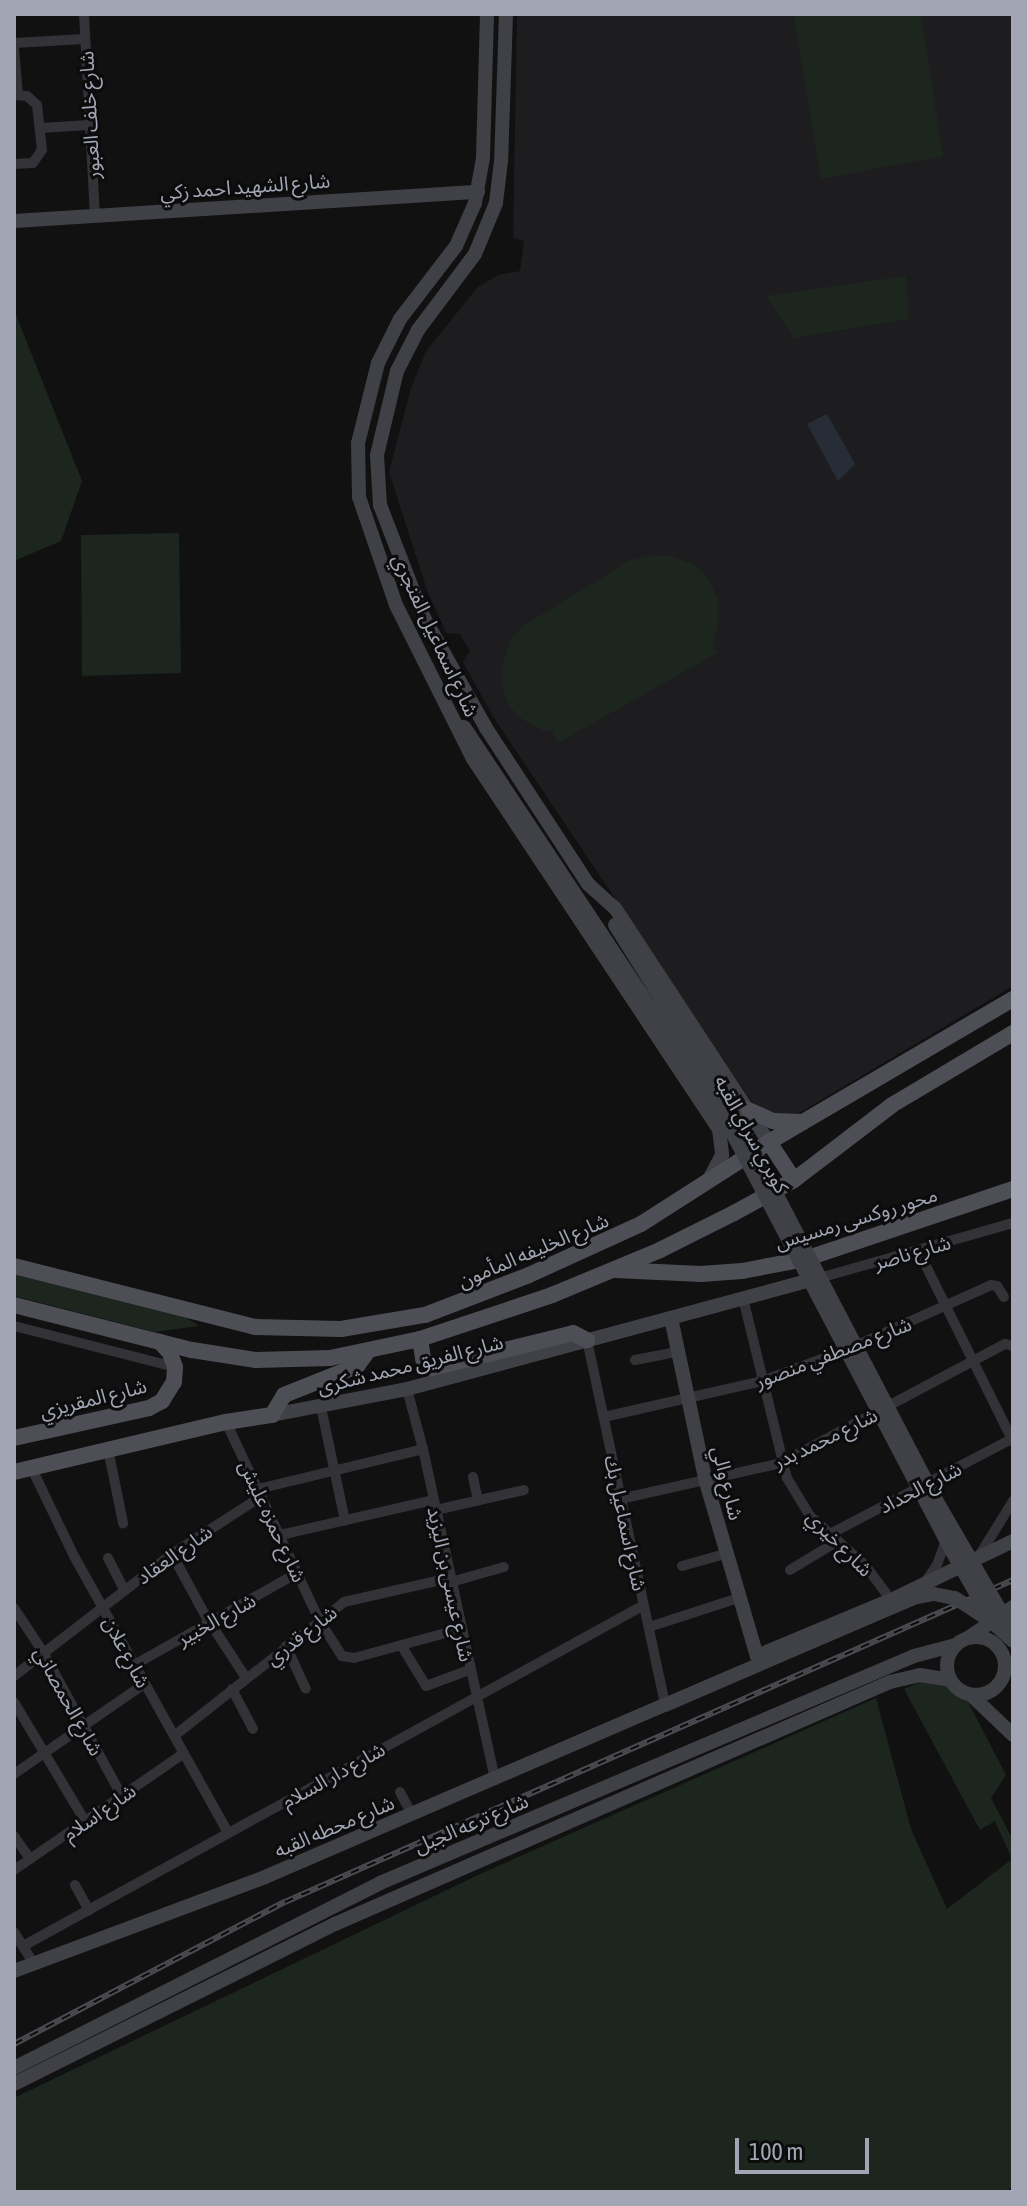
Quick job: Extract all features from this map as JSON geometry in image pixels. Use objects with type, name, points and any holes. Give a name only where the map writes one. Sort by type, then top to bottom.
[{"type":"main road","name":"شارع اسماعيل الفنجري","points":[[487,14],[483,158],[478,192],[456,246],[400,319],[382,354],[369,392],[357,453],[359,497],[367,529],[407,629],[473,759],[719,1129],[723,1146],[720,1164],[710,1178]]},
{"type":"main road","name":"شارع اسماعيل الفنجري","points":[[506,14],[501,161],[496,203],[475,254],[418,330],[401,362],[380,436],[376,485],[383,514],[414,597],[441,653],[588,884],[615,908],[769,1142]]},
{"type":"main road","name":"شارع الشهيد احمد زكي","points":[[14,221],[478,192]]},
{"type":"main road","name":"كوبري سراي القبه","points":[[447,705],[726,1121],[853,1366],[993,1623],[1013,1641]]},
{"type":"main road","name":"كوبري سراي القبه","points":[[588,884],[741,1125],[946,1517],[1013,1626]]},
{"type":"main road","points":[[609,964],[617,953],[631,951]]},
{"type":"main road","name":"شارع الخليفه المأمون","points":[[14,1266],[230,1322],[284,1329],[341,1329],[398,1321],[451,1306],[641,1224],[769,1142],[1013,999]]},
{"type":"main road","points":[[975,1021],[991,1028],[992,1045]]},
{"type":"main road","points":[[14,1305],[208,1353],[265,1361],[311,1360],[367,1352],[420,1339],[507,1312],[660,1250],[794,1180],[881,1113],[1013,1033]]},
{"type":"main road","points":[[708,1110],[725,1107],[734,1092]]},
{"type":"main road","points":[[746,1109],[773,1121],[803,1122]]},
{"type":"main road","points":[[769,1142],[794,1180]]},
{"type":"main road","name":"محور روكسى رمسيس","points":[[613,1269],[701,1274],[805,1259],[1013,1189]]},
{"type":"main road","points":[[641,1224],[654,1222],[662,1227],[666,1240],[660,1250]]},
{"type":"main road","name":"شارع الفريق محمد شكرى","points":[[14,1472],[226,1422],[407,1389],[811,1280]]},
{"type":"main road","name":"شارع والي","points":[[671,1318],[706,1482],[757,1656],[891,1600]]},
{"type":"main road","points":[[420,1339],[424,1363],[432,1368],[573,1333],[587,1340]]},
{"type":"main road","points":[[160,1342],[170,1353],[175,1367]]},
{"type":"main road","points":[[272,1415],[284,1395],[357,1366],[367,1352]]},
{"type":"main road","name":"شارع المقريزي","points":[[14,1438],[156,1405],[172,1389],[175,1367]]},
{"type":"main road","points":[[891,1600],[1013,1541]]},
{"type":"main road","name":"شارع محطه القبه","points":[[14,1971],[265,1877],[913,1598],[934,1594],[955,1598],[993,1623]]},
{"type":"main road","points":[[1013,1607],[962,1641],[947,1661],[951,1680],[959,1690],[971,1695],[1013,1735]]},
{"type":"main road","points":[[998,1647],[1013,1633]]},
{"type":"main road","points":[[962,1641],[987,1639],[998,1647],[1009,1667],[996,1688],[984,1694],[971,1695]]},
{"type":"main road","name":"شارع ترعه الجبل","points":[[14,2068],[96,2035],[241,1964],[518,1845],[813,1708],[914,1656],[962,1641]]},
{"type":"main road","name":"شارع ترعه الجبل","points":[[241,1964],[380,1883],[512,1827],[813,1708],[904,1677],[928,1675],[951,1680]]},
{"type":"main road","points":[[512,1827],[518,1845]]},
{"type":"main road","name":"شارع ترعه الجبل","points":[[14,2084],[96,2035]]},
{"type":"street","name":"شارع خلف العبور","points":[[84,14],[95,216]]},
{"type":"street","points":[[14,43],[85,39]]},
{"type":"street","points":[[14,49],[16,95],[27,96],[37,105],[40,128],[39,159],[14,164]]},
{"type":"street","points":[[40,128],[90,125]]},
{"type":"street","name":"شارع ناصر","points":[[811,1280],[1013,1223]]},
{"type":"street","points":[[918,1250],[1013,1440]]},
{"type":"street","points":[[811,1280],[946,1540],[974,1559],[1013,1501]]},
{"type":"street","name":"شارع مصطفي منصور","points":[[604,1417],[762,1381],[846,1350],[993,1285],[1004,1297]]},
{"type":"street","name":"شارع خيري","points":[[743,1298],[781,1463],[798,1499],[832,1538],[865,1565],[891,1600]]},
{"type":"street","points":[[14,1326],[175,1367]]},
{"type":"street","name":"شارع اسماعيل بك","points":[[587,1340],[665,1705]]},
{"type":"street","name":"شارع محمد بدر","points":[[620,1499],[781,1463],[1005,1344],[1013,1346]]},
{"type":"street","points":[[635,1360],[677,1352]]},
{"type":"street","name":"شارع عيسى بن اليزيد","points":[[407,1389],[423,1449],[495,1780]]},
{"type":"street","points":[[321,1407],[345,1521]]},
{"type":"street","name":"شارع حمزه عليش","points":[[226,1422],[319,1620],[342,1656],[348,1659],[401,1645]]},
{"type":"street","name":"شارع الحداد","points":[[790,1570],[832,1538],[919,1487],[1013,1440]]},
{"type":"street","points":[[108,1449],[123,1523]]},
{"type":"street","name":"شارع العقاد","points":[[14,1676],[124,1589],[260,1492],[423,1449]]},
{"type":"street","name":"شارع علان","points":[[31,1467],[51,1513],[228,1833]]},
{"type":"street","points":[[473,1477],[478,1500]]},
{"type":"street","points":[[280,1535],[524,1490]]},
{"type":"street","points":[[921,1587],[937,1565],[946,1540]]},
{"type":"street","points":[[172,1554],[209,1623],[246,1678]]},
{"type":"street","points":[[682,1566],[725,1554]]},
{"type":"street","points":[[108,1558],[124,1589]]},
{"type":"street","name":"شارع قدري","points":[[174,1736],[319,1620],[358,1597],[504,1567]]},
{"type":"street","name":"شارع الخبير","points":[[134,1665],[297,1573]]},
{"type":"street","points":[[649,1627],[738,1598]]},
{"type":"street","name":"شارع دار السلام","points":[[23,1946],[644,1605]]},
{"type":"street","name":"شارع الحمصاني","points":[[14,1608],[43,1652],[122,1796]]},
{"type":"street","points":[[460,1629],[401,1645],[426,1686],[469,1670]]},
{"type":"street","points":[[286,1646],[306,1689]]},
{"type":"street","points":[[14,1774],[144,1684]]},
{"type":"street","points":[[232,1689],[253,1729]]},
{"type":"street","points":[[14,1702],[85,1821]]},
{"type":"street","name":"شارع اسلام","points":[[14,1870],[184,1753]]},
{"type":"street","points":[[400,1792],[412,1815]]},
{"type":"street","points":[[14,1836],[30,1859]]},
{"type":"street","points":[[75,1885],[89,1910]]},
{"type":"street","points":[[14,1932],[34,1964]]},
{"type":"shaded area","points":[[517,14],[1013,14],[1013,986],[789,1119],[757,1110],[494,718],[463,662],[470,651],[460,634],[446,633],[428,593],[389,472],[411,388],[426,351],[478,287],[498,275],[520,271],[524,241],[513,238]]},
{"type":"shaded area","points":[[793,14],[921,14],[943,156],[821,179]]},
{"type":"shaded area","points":[[906,276],[909,319],[794,338],[766,296]]},
{"type":"shaded area","points":[[14,310],[82,481],[61,541],[14,561]]},
{"type":"shaded area","points":[[827,414],[855,464],[838,481],[807,424]]},
{"type":"shaded area","points":[[179,533],[181,673],[82,676],[81,535]]},
{"type":"shaded area","points":[[649,555],[671,556],[693,564],[708,578],[718,599],[718,624],[713,645],[717,653],[558,743],[553,734],[556,731],[542,730],[523,720],[509,706],[502,687],[503,661],[510,640],[523,626],[629,561]]},
{"type":"shaded area","points":[[14,1272],[180,1314],[199,1326],[155,1332],[14,1296]]},
{"type":"shaded area","points":[[936,1675],[962,1690],[1006,1775],[991,1798],[1013,1840],[1013,2187],[1004,2192],[14,2192],[14,2098],[480,1874],[876,1698],[911,1829],[947,1909],[1012,1859],[995,1821],[980,1830],[904,1689]]},
{"type":"railway","points":[[14,2044],[285,1902],[1013,1580]]}]
